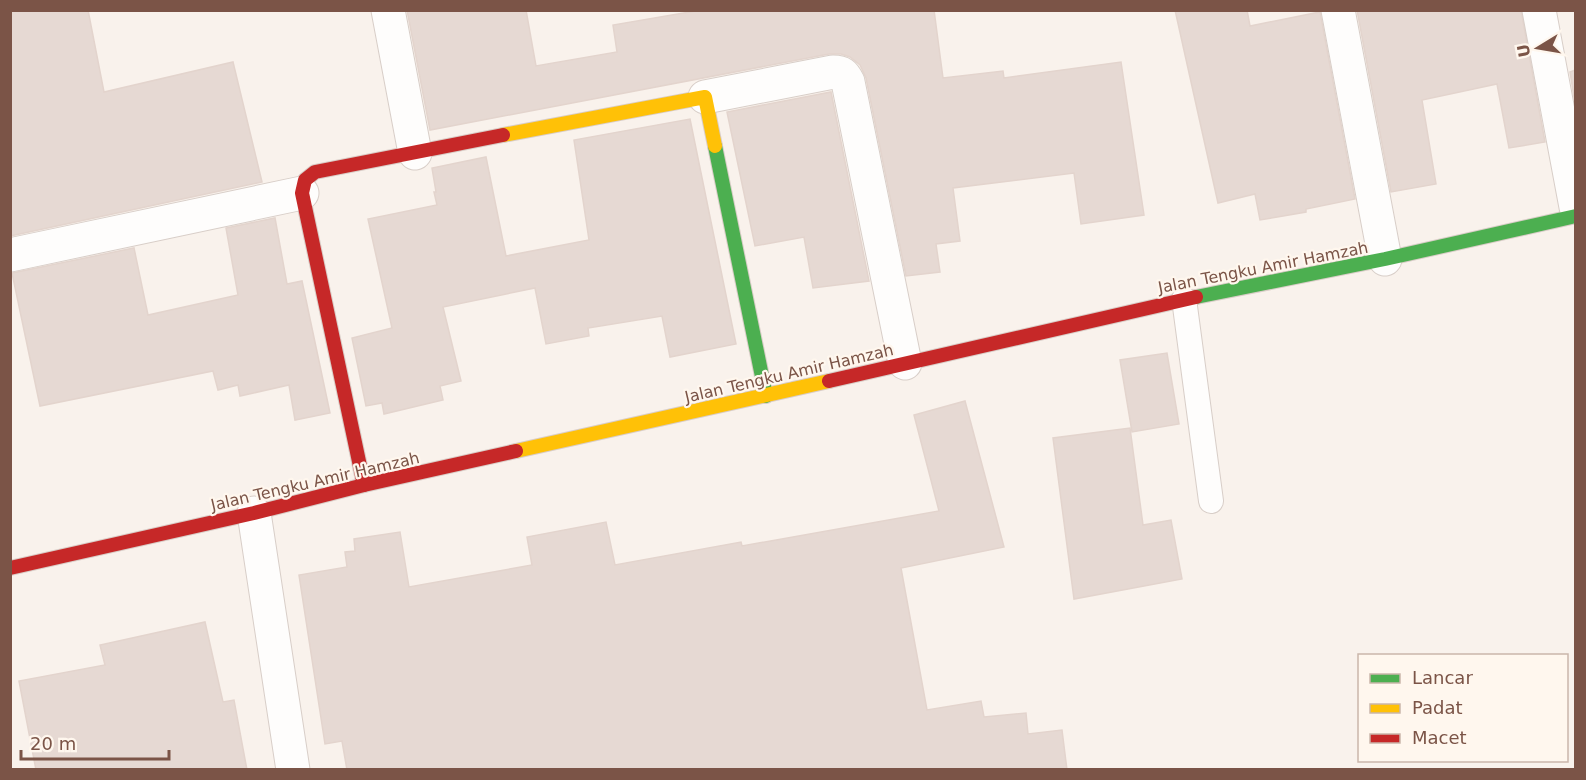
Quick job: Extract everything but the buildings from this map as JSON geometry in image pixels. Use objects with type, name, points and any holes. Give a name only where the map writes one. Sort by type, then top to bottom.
[{"type":"main road","points":[[364,485],[302,192],[305,180],[315,172],[563,123],[705,98],[766,396]]},
{"type":"main road","name":"Jalan Tengku Amir Hamzah","points":[[10,568],[254,513],[364,485],[766,396],[1184,299],[1385,259],[1575,216]]},
{"type":"street","points":[[388,10],[416,153]]},
{"type":"street","points":[[1338,10],[1385,259]]},
{"type":"street","points":[[1539,10],[1575,207]]},
{"type":"street","points":[[705,98],[833,72],[841,72],[845,75],[905,363]]},
{"type":"street","points":[[10,255],[302,192]]},
{"type":"street","points":[[254,513],[293,770]]},
{"type":"lane","points":[[1184,299],[1211,501]]},
{"type":"traffic: fast","points":[[715,146],[766,396]]},
{"type":"traffic: fast","points":[[1196,297],[1385,259],[1576,216]]},
{"type":"traffic: slow","points":[[503,135],[705,97],[715,146]]},
{"type":"traffic: slow","points":[[516,451],[829,381]]},
{"type":"traffic: jam","points":[[364,485],[302,193],[305,180],[315,172],[503,135]]},
{"type":"traffic: jam","points":[[829,381],[1196,297]]},
{"type":"traffic: jam","points":[[10,568],[516,451]]}]
